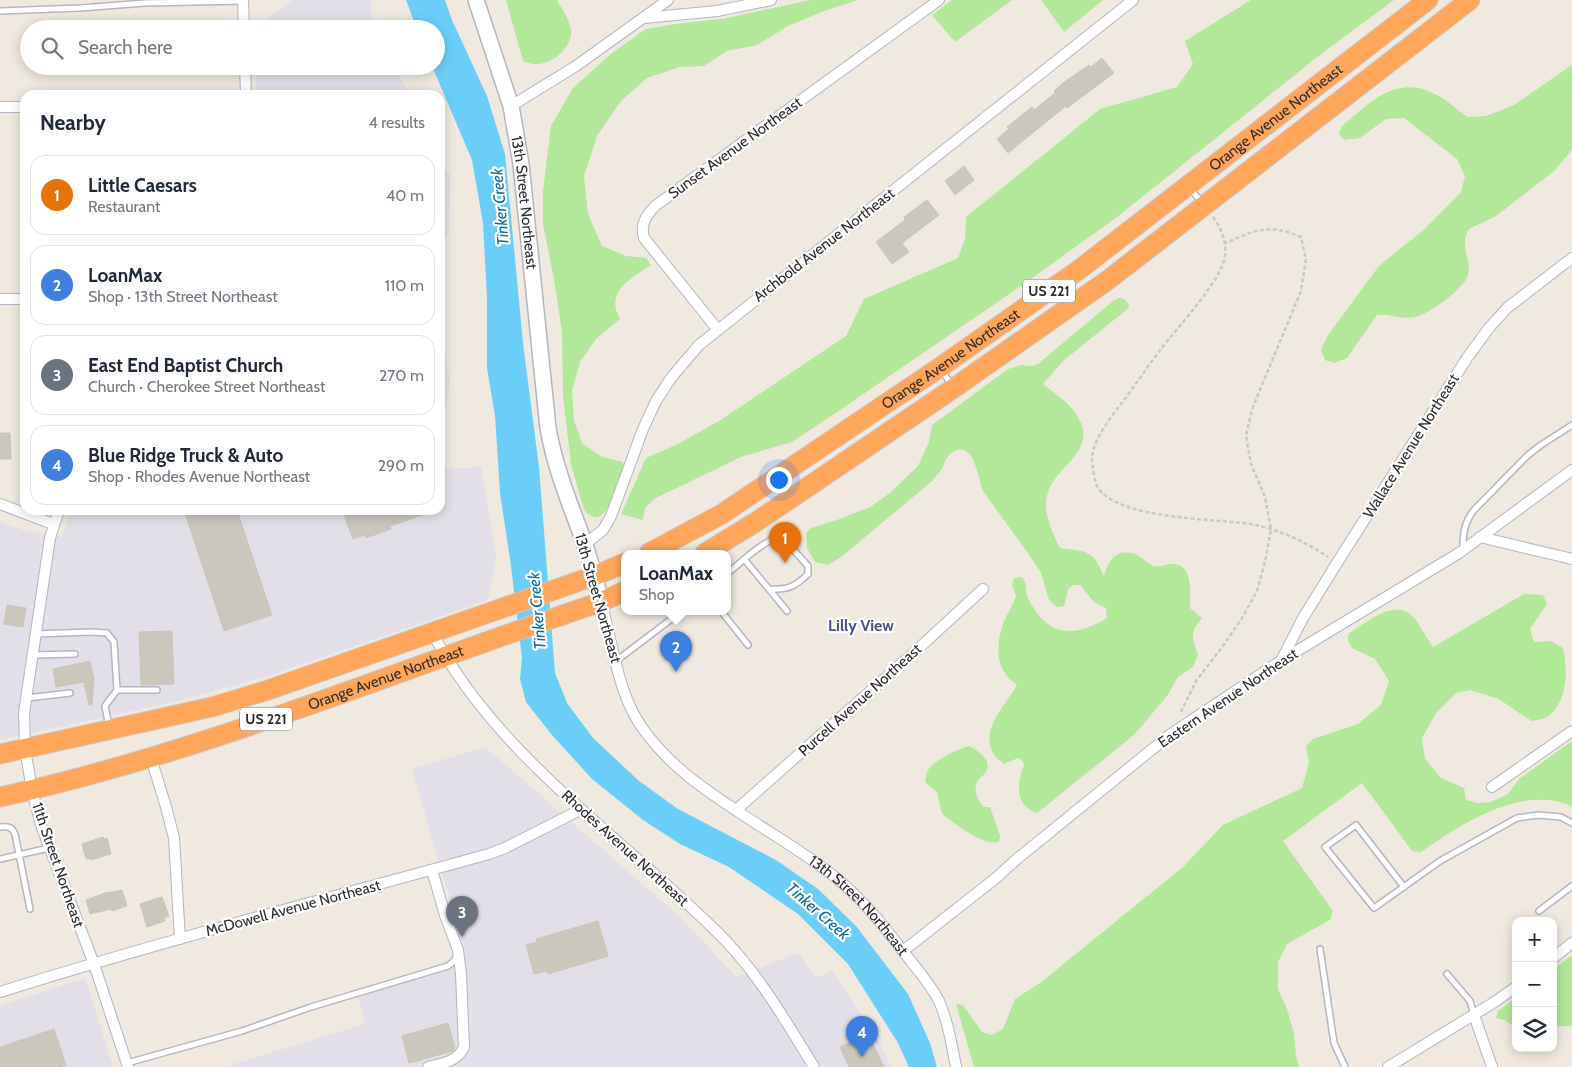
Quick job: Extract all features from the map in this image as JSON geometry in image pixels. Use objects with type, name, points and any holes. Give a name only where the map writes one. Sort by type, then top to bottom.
[{"type":"highway","name":"Orange Avenue Northeast","points":[[655,550],[722,514],[939,368],[1080,269],[1428,0]]},
{"type":"highway","name":"Orange Avenue Northeast","points":[[710,550],[756,522],[954,388],[1108,280],[1470,0]]},
{"type":"highway","name":"Orange Avenue Northeast","points":[[0,754],[212,707],[268,690],[594,576],[621,565]]},
{"type":"highway","name":"Orange Avenue Northeast","points":[[0,797],[151,758],[445,657],[621,594]]},
{"type":"street","name":"13th Street Northeast","points":[[476,0],[511,106],[522,173],[552,450],[602,602],[627,701],[646,733],[666,757],[689,778],[821,866],[865,905],[938,1000],[946,1022],[956,1067]]},
{"type":"street","points":[[511,106],[576,66],[668,0]]},
{"type":"street","points":[[641,19],[717,11],[771,0]]},
{"type":"street","name":"Sunset Avenue Northeast","points":[[718,330],[644,238],[642,225],[646,217],[655,206],[939,0]]},
{"type":"street","name":"Archbold Avenue Northeast","points":[[584,545],[603,530],[611,516],[656,400],[684,361],[718,330],[1134,0]]},
{"type":"street","points":[[243,1],[244,20]]},
{"type":"street","points":[[245,75],[246,90]]},
{"type":"street","points":[[0,107],[20,108]]},
{"type":"street","name":"Wallace Avenue Northeast","points":[[1282,660],[1303,618],[1467,358],[1489,328],[1519,298],[1572,258]]},
{"type":"street","points":[[0,299],[20,299]]},
{"type":"street","name":"Eastern Avenue Northeast","points":[[903,952],[1171,734],[1282,660],[1463,550],[1572,470]]},
{"type":"street","points":[[0,504],[20,512]]},
{"type":"street","points":[[29,515],[53,524]]},
{"type":"street","name":"11th Street Northeast","points":[[57,515],[50,538],[24,712],[25,749],[32,790],[41,825],[94,964],[127,1065]]},
{"type":"street","points":[[1480,537],[1572,559]]},
{"type":"street","name":"Purcell Avenue Northeast","points":[[736,810],[983,589]]},
{"type":"street","name":"Rhodes Avenue Northeast","points":[[432,632],[459,679],[484,710],[580,810],[620,842],[730,946],[761,983],[814,1067]]},
{"type":"street","points":[[1492,787],[1572,731]]},
{"type":"street","points":[[151,758],[174,838],[180,939]]},
{"type":"street","name":"McDowell Avenue Northeast","points":[[0,992],[249,919],[432,870],[505,848],[580,810]]},
{"type":"street","points":[[428,1067],[455,1060],[461,1054],[464,1047],[461,974],[458,950],[445,915],[432,870]]},
{"type":"street","points":[[1557,955],[1572,943]]},
{"type":"street","points":[[1388,1067],[1474,1015],[1512,989]]},
{"type":"street","points":[[1474,1015],[1492,1067]]},
{"type":"lane","points":[[0,11],[80,8],[145,2],[243,1]]},
{"type":"lane","points":[[1188,186],[1204,206]]},
{"type":"lane","points":[[939,368],[954,388]]},
{"type":"lane","points":[[1463,550],[1464,528],[1467,518],[1528,455],[1572,425]]},
{"type":"lane","points":[[731,570],[775,537],[782,537],[808,566],[808,574],[798,584],[779,589],[769,589]]},
{"type":"lane","points":[[744,559],[787,611]]},
{"type":"lane","points":[[616,661],[677,615]]},
{"type":"lane","points":[[725,615],[748,645]]},
{"type":"lane","points":[[35,634],[90,632],[107,634],[114,642],[117,690],[105,706],[109,729]]},
{"type":"lane","points":[[32,654],[75,654]]},
{"type":"lane","points":[[117,690],[158,690]]},
{"type":"lane","points":[[26,698],[70,693]]},
{"type":"lane","points":[[1404,887],[1356,825],[1324,847],[1374,908],[1404,887],[1440,861],[1517,818],[1538,815],[1560,817],[1572,823]]},
{"type":"lane","points":[[0,827],[9,827],[13,830],[30,909]]},
{"type":"lane","points":[[0,859],[49,848]]},
{"type":"lane","points":[[1539,911],[1572,886]]},
{"type":"lane","points":[[127,1065],[448,966],[455,960],[458,950]]},
{"type":"lane","points":[[1320,950],[1334,1043],[1345,1067]]},
{"type":"lane","points":[[1447,974],[1470,1001],[1474,1015]]},
{"type":"path","points":[[1204,206],[1215,220],[1226,243],[1226,256],[1222,268],[1205,294],[1161,349],[1112,416],[1095,444],[1092,458],[1097,486],[1104,495],[1120,504],[1162,515],[1236,522],[1270,528],[1292,536],[1337,563]]},
{"type":"path","points":[[1171,734],[1196,681],[1223,646],[1257,591],[1265,562],[1270,528],[1265,497],[1251,464],[1246,436],[1252,409],[1301,291],[1306,259],[1300,237],[1283,230],[1260,229],[1226,243]]},
{"type":"shaded area","points":[[292,0],[371,0],[372,20],[266,20]]},
{"type":"shaded area","points":[[256,75],[399,75],[407,90],[256,90]]},
{"type":"shaded area","points":[[445,171],[450,171],[449,230],[445,238]]},
{"type":"shaded area","points":[[445,354],[450,384],[445,408]]},
{"type":"shaded area","points":[[481,467],[496,556],[488,600],[265,677],[178,701],[0,740],[0,522],[30,532],[62,536],[69,515],[445,515],[445,469]]},
{"type":"shaded area","points":[[485,747],[681,918],[736,977],[798,953],[816,978],[832,971],[879,1042],[891,1067],[224,1067],[365,1024],[358,997],[453,968],[463,958],[463,945],[412,769]]},
{"type":"shaded area","points":[[85,978],[113,1067],[0,1067],[0,1006]]},
{"type":"green space","points":[[506,0],[557,0],[571,29],[569,42],[560,54],[542,64],[523,61]]},
{"type":"green space","points":[[811,0],[858,0],[824,11],[788,26],[757,45],[727,51],[704,66],[680,67],[647,78],[620,102],[597,136],[584,176],[588,214],[602,246],[626,256],[646,258],[651,265],[622,286],[615,301],[620,319],[596,339],[580,362],[572,391],[574,420],[582,443],[602,457],[623,462],[621,477],[607,509],[599,516],[590,515],[584,510],[571,464],[563,396],[562,332],[543,224],[543,192],[551,126],[573,88],[612,53],[646,29],[722,19]]},
{"type":"green space","points":[[952,0],[1012,0],[955,42],[932,15]]},
{"type":"green space","points":[[1041,0],[1103,0],[1064,32]]},
{"type":"green space","points":[[1251,0],[1394,0],[1321,54],[1117,217],[1024,284],[792,442],[741,457],[654,499],[645,508],[643,520],[621,514],[646,458],[678,444],[719,421],[846,336],[864,299],[958,258],[965,239],[966,217],[1100,109],[1177,87],[1193,64],[1185,41]]},
{"type":"green space","points":[[1572,65],[1572,150],[1554,171],[1496,216],[1469,229],[1465,242],[1469,271],[1460,287],[1437,306],[1421,315],[1405,318],[1377,315],[1347,358],[1334,363],[1325,360],[1321,350],[1328,335],[1379,266],[1426,228],[1461,192],[1465,176],[1457,159],[1404,118],[1386,119],[1360,138],[1344,140],[1339,134],[1342,126],[1383,94],[1394,89],[1406,87],[1419,88],[1433,93],[1468,117],[1486,116],[1514,105]]},
{"type":"green space","points":[[1119,298],[1124,299],[1129,307],[1063,361],[1043,384],[1072,408],[1083,430],[1083,440],[1080,448],[1049,489],[1046,504],[1048,519],[1060,548],[1088,553],[1096,561],[1104,576],[1114,556],[1124,553],[1137,555],[1153,566],[1158,567],[1172,564],[1179,565],[1184,569],[1189,581],[1190,608],[1202,618],[1195,627],[1193,635],[1198,654],[1193,667],[1178,677],[1167,696],[1134,735],[1037,813],[1024,805],[1019,793],[1024,765],[1022,760],[1018,758],[1004,764],[994,754],[990,744],[992,726],[996,717],[1017,685],[1001,666],[998,650],[1000,633],[1016,595],[1012,586],[1014,578],[1022,577],[1026,593],[1035,611],[1052,627],[1072,631],[1083,629],[1107,618],[1106,608],[1094,602],[1080,585],[1074,585],[1068,589],[1064,606],[1057,607],[1049,600],[1041,573],[983,491],[974,461],[964,450],[957,450],[949,455],[942,469],[932,481],[841,557],[828,565],[815,562],[807,548],[806,533],[811,528],[870,507],[890,493],[918,466],[929,442],[932,425],[1008,369],[1021,365],[1032,366],[1038,364]]},
{"type":"green space","points":[[1524,594],[1543,595],[1547,604],[1530,629],[1534,642],[1550,641],[1563,648],[1566,676],[1563,694],[1559,703],[1547,717],[1532,721],[1499,699],[1470,690],[1456,693],[1436,713],[1422,738],[1425,759],[1441,778],[1464,788],[1466,800],[1477,803],[1491,802],[1508,794],[1519,779],[1572,741],[1572,806],[1553,801],[1533,800],[1493,810],[1454,830],[1421,852],[1412,851],[1362,783],[1283,841],[1333,911],[1330,920],[1287,944],[1278,962],[1278,989],[1287,1009],[1294,1033],[1299,1067],[974,1067],[956,1004],[963,1005],[982,1032],[992,1035],[1003,1029],[1015,999],[1040,983],[1183,867],[1223,825],[1302,788],[1309,763],[1306,746],[1313,739],[1358,724],[1381,705],[1389,681],[1375,659],[1352,648],[1348,641],[1348,634],[1382,613],[1400,610],[1408,613],[1416,620],[1433,647]]},
{"type":"green space","points":[[969,746],[984,756],[988,764],[985,773],[977,782],[976,793],[982,805],[990,807],[1000,836],[999,842],[985,841],[977,838],[942,814],[937,792],[925,782],[926,774],[931,766],[953,752]]},
{"type":"green space","points":[[1572,955],[1572,1026],[1557,1026],[1557,967]]},
{"type":"green space","points":[[1512,1001],[1512,1025],[1496,1018],[1498,1011]]},
{"type":"water","name":"Tinker Creek","points":[[406,0],[445,0],[452,20],[487,96],[505,154],[523,343],[539,467],[555,673],[567,703],[593,738],[639,781],[678,809],[776,860],[818,889],[856,926],[908,994],[930,1043],[937,1067],[909,1067],[898,1043],[848,964],[798,914],[729,867],[680,844],[643,820],[592,779],[552,735],[526,702],[520,679],[522,658],[500,493],[495,416],[487,368],[487,298],[483,223],[472,160],[445,97],[445,90],[442,90],[436,75],[445,75],[445,20],[414,20]]},
{"type":"building","points":[[1102,58],[1114,73],[1067,108],[1066,106],[1008,153],[997,139],[1009,129],[1007,127],[1032,107],[1034,110],[1055,93],[1054,91],[1063,83],[1089,65],[1091,67]]},
{"type":"building","points":[[964,166],[974,180],[955,195],[945,181]]},
{"type":"building","points":[[927,200],[939,215],[902,243],[909,252],[892,264],[876,242]]},
{"type":"building","points":[[0,433],[10,433],[11,459],[0,459]]},
{"type":"building","points":[[186,515],[239,515],[272,615],[224,631]]},
{"type":"building","points":[[344,515],[422,515],[390,526],[391,529],[366,538],[365,535],[353,539]]},
{"type":"building","points":[[7,605],[26,608],[23,627],[4,624]]},
{"type":"building","points":[[172,631],[174,684],[141,685],[139,632]]},
{"type":"building","points":[[90,661],[94,679],[92,705],[89,705],[84,682],[56,687],[53,669]]},
{"type":"building","points":[[103,837],[104,839],[107,838],[111,854],[91,860],[89,858],[86,859],[82,844]]},
{"type":"building","points":[[122,890],[127,906],[112,911],[111,909],[90,914],[86,900],[108,892]]},
{"type":"building","points":[[162,897],[169,916],[164,918],[165,921],[147,927],[140,904]]},
{"type":"building","points":[[598,921],[608,956],[548,974],[547,971],[534,974],[526,945],[537,942],[536,939]]},
{"type":"building","points":[[448,1023],[455,1048],[453,1051],[409,1063],[402,1036]]},
{"type":"building","points":[[54,1029],[66,1065],[60,1067],[0,1067],[0,1047]]},
{"type":"building","points":[[868,1034],[884,1067],[849,1067],[840,1047]]},
{"type":"place","name":"Little Caesars","points":[[785,563]]},
{"type":"place","name":"LoanMax","points":[[676,672]]},
{"type":"place","name":"East End Baptist Church","points":[[462,937]]},
{"type":"place","name":"Blue Ridge Truck & Auto","points":[[862,1057]]},
{"type":"district","name":"Lilly View","points":[[861,625]]}]
